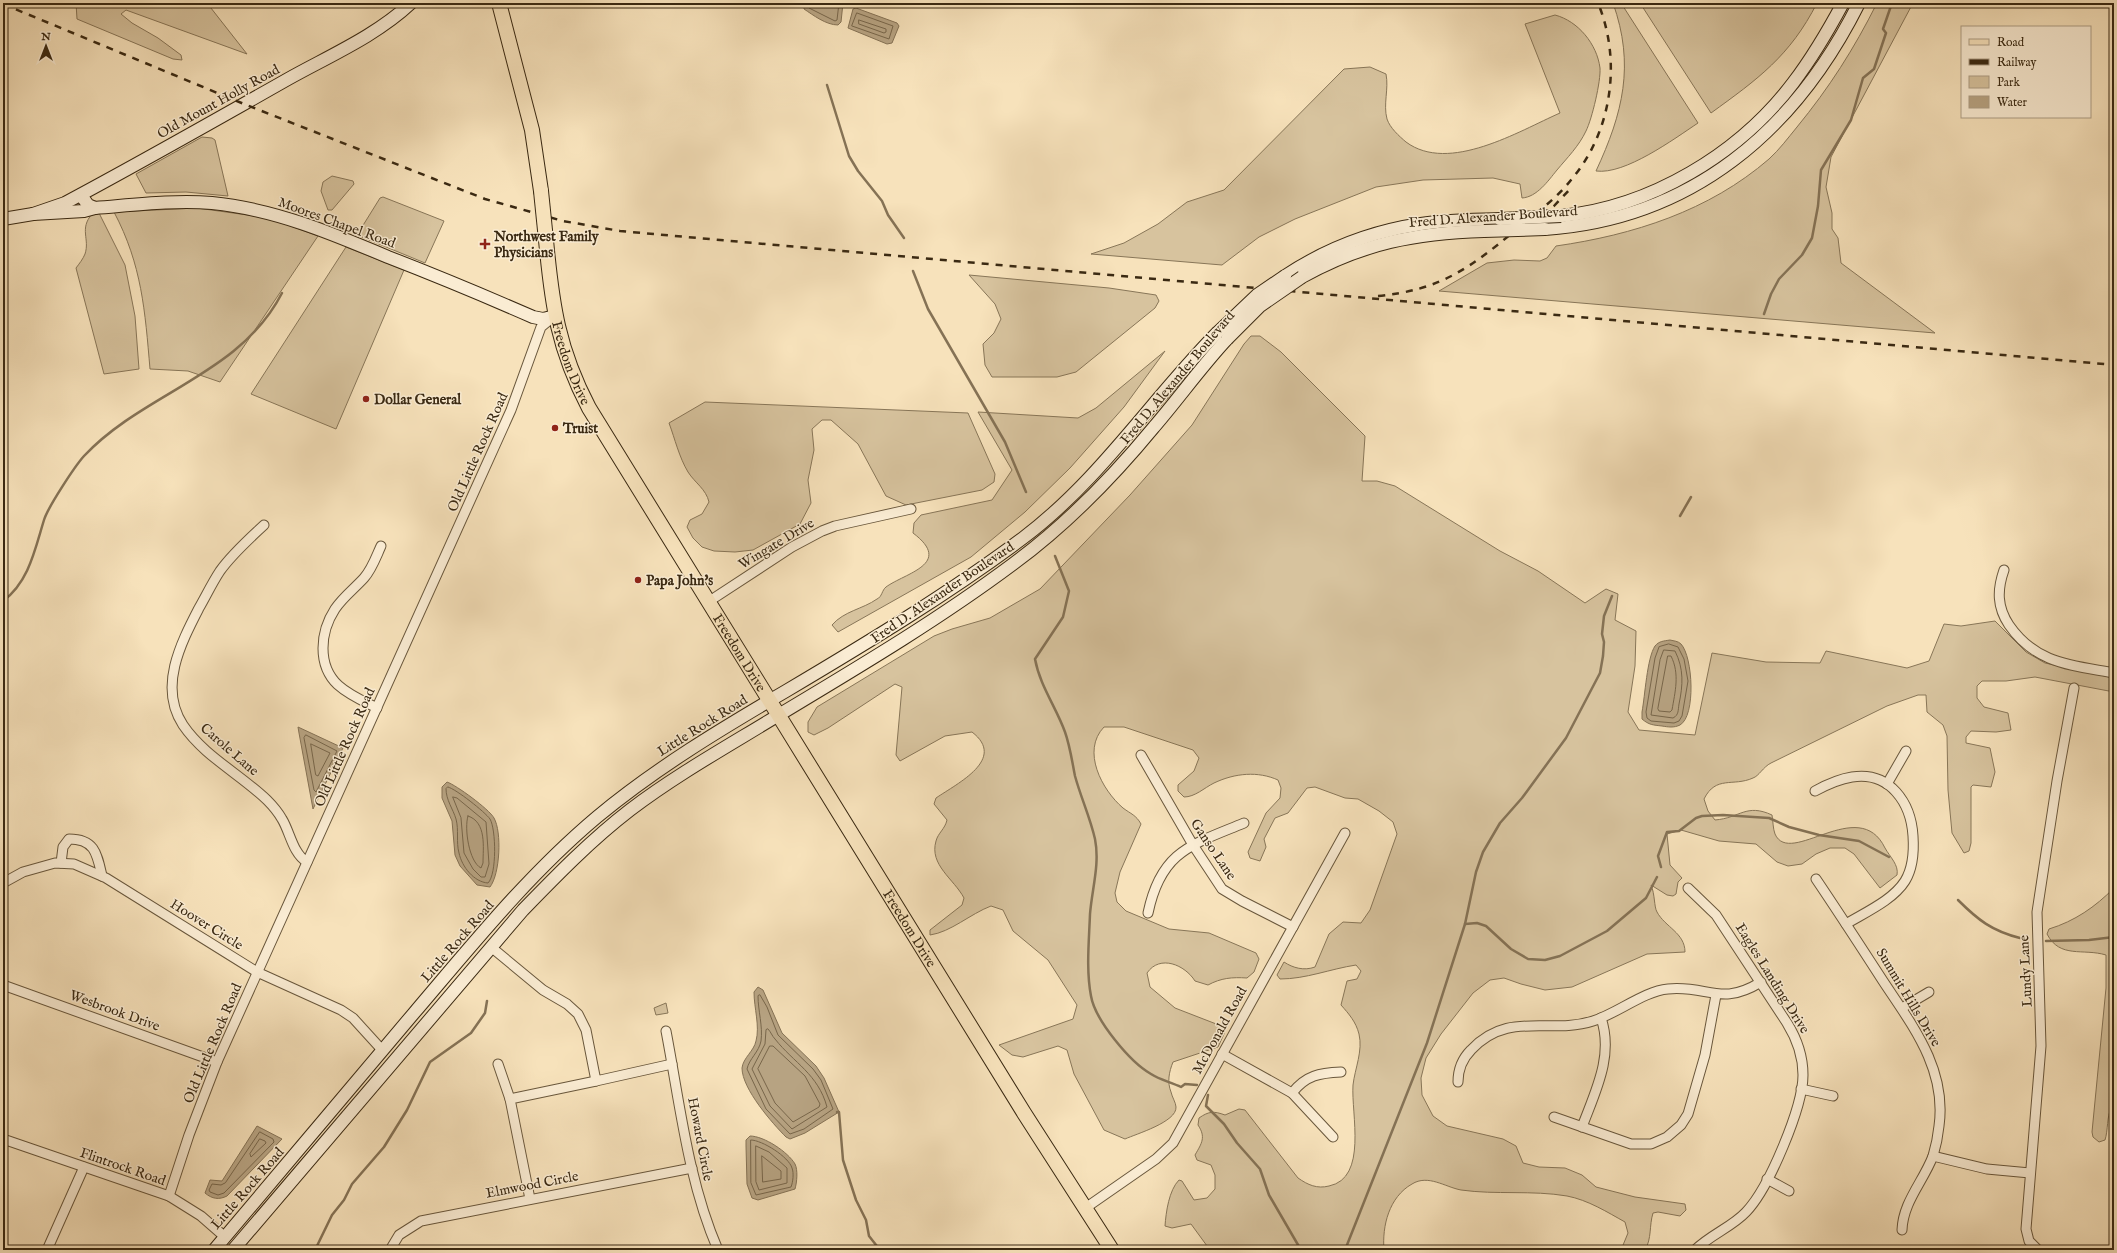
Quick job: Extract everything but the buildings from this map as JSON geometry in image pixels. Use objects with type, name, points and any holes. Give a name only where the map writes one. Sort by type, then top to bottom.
[{"type":"main road","name":"Old Mount Holly Road","points":[[34,214],[57,207],[361,39],[387,23],[411,3]]},
{"type":"main road","name":"Freedom Drive","points":[[499,3],[532,130],[541,191],[555,316],[565,356],[589,408],[1084,1209],[1112,1250]]},
{"type":"main road","name":"Fred D. Alexander Boulevard","points":[[769,701],[966,579],[1031,531],[1075,492],[1120,446],[1257,296],[1285,276],[1321,255],[1360,239],[1389,230],[1436,222],[1561,216],[1591,212],[1647,194],[1696,169],[1729,147],[1755,124],[1792,84],[1827,33],[1843,3]]},
{"type":"main road","name":"Fred D. Alexander Boulevard","points":[[778,716],[920,628],[1037,545],[1085,503],[1121,466],[1222,336],[1260,306],[1302,277],[1349,254],[1392,241],[1432,233],[1545,229],[1589,224],[1638,211],[1688,189],[1727,165],[1761,138],[1797,99],[1835,46],[1859,3]]},
{"type":"main road","points":[[81,194],[88,205],[95,208]]},
{"type":"main road","name":"Moores Chapel Road","points":[[34,214],[84,211],[95,208],[176,202],[212,203],[261,211],[310,226],[348,240],[533,317],[543,319],[555,316]]},
{"type":"main road","points":[[3,219],[34,214]]},
{"type":"main road","name":"Little Rock Road","points":[[214,1250],[527,883],[596,818],[654,773],[769,701]]},
{"type":"main road","name":"Little Rock Road","points":[[233,1250],[491,947],[560,871],[631,809],[778,716]]},
{"type":"street","name":"Old Little Rock Road","points":[[169,1196],[189,1135],[217,1062],[511,410],[541,327],[555,316]]},
{"type":"street","name":"Wingate Drive","points":[[708,602],[792,547],[822,531],[842,524],[911,509]]},
{"type":"street","name":"Carole Lane","points":[[264,525],[220,571],[198,610],[176,659],[172,684],[173,697],[179,718],[188,731],[204,748],[268,801],[282,819],[300,858],[307,862]]},
{"type":"street","points":[[377,708],[351,695],[337,684],[328,671],[323,644],[325,630],[334,610],[364,578],[381,546]]},
{"type":"street","points":[[2004,570],[1998,594],[2000,608],[2018,638],[2034,651],[2052,660],[2114,673]]},
{"type":"street","name":"Lundy Lane","points":[[2038,1250],[2029,1241],[2026,1229],[2041,1046],[2037,912],[2057,781],[2074,688]]},
{"type":"street","points":[[1887,784],[1906,751]]},
{"type":"street","name":"Ganso Lane","points":[[1141,755],[1192,845],[1222,889],[1293,927]]},
{"type":"street","points":[[1814,791],[1853,777],[1872,778],[1887,784],[1898,794],[1910,816],[1913,843],[1911,864],[1905,880],[1897,890],[1846,924]]},
{"type":"street","points":[[1148,913],[1152,892],[1159,876],[1171,862],[1192,845],[1244,823]]},
{"type":"street","name":"McDonald Road","points":[[1084,1209],[1156,1159],[1169,1148],[1345,833]]},
{"type":"street","points":[[61,863],[63,847],[69,839],[79,839],[90,843],[97,856],[102,876]]},
{"type":"street","name":"Hoover Circle","points":[[3,883],[23,872],[55,863],[74,864],[102,876],[257,972],[341,1010],[353,1018],[383,1051]]},
{"type":"street","name":"Summit Hills Drive","points":[[1816,879],[1902,1008],[1926,1050],[1937,1077],[1940,1116],[1933,1156],[1906,1208],[1902,1230]]},
{"type":"street","name":"Eagles Landing Drive","points":[[1688,888],[1716,915],[1761,982],[1797,1041],[1802,1067],[1801,1089],[1787,1134],[1758,1197],[1745,1213],[1695,1250]]},
{"type":"street","points":[[491,947],[542,990],[567,1004],[578,1014],[586,1030],[596,1080]]},
{"type":"street","points":[[1458,1082],[1460,1065],[1469,1052],[1478,1043],[1496,1031],[1520,1026],[1565,1026],[1601,1018],[1661,990],[1690,989],[1716,995],[1736,994],[1761,982]]},
{"type":"street","name":"Wesbrook Drive","points":[[3,985],[217,1062]]},
{"type":"street","points":[[1902,1008],[1929,992]]},
{"type":"street","points":[[1554,1117],[1622,1142],[1640,1145],[1662,1140],[1677,1130],[1688,1114],[1698,1082],[1716,995]]},
{"type":"street","points":[[1582,1127],[1604,1064],[1606,1040],[1601,1018]]},
{"type":"street","name":"Howard Circle","points":[[666,1031],[692,1168],[702,1209],[718,1250]]},
{"type":"street","points":[[1222,1054],[1292,1094],[1333,1138]]},
{"type":"street","points":[[498,1064],[510,1099],[530,1199]]},
{"type":"street","points":[[510,1099],[672,1064]]},
{"type":"street","points":[[1292,1094],[1302,1082],[1312,1075],[1341,1072]]},
{"type":"street","points":[[1801,1089],[1833,1096]]},
{"type":"street","name":"Flintrock Road","points":[[3,1139],[169,1196],[202,1216],[225,1237]]},
{"type":"street","points":[[1933,1156],[1987,1169],[2030,1173]]},
{"type":"street","points":[[47,1250],[84,1167]]},
{"type":"street","name":"Elmwood Circle","points":[[390,1250],[399,1235],[421,1221],[692,1168]]},
{"type":"street","points":[[1767,1179],[1790,1191]]},
{"type":"green space","points":[[76,3],[207,3],[247,54],[126,10],[121,14],[132,23],[158,38],[181,55],[182,60],[173,59],[77,19]]},
{"type":"green space","points":[[1613,3],[1621,3],[1698,123],[1635,162],[1608,171],[1596,171],[1613,129],[1623,88],[1623,47],[1620,26]]},
{"type":"green space","points":[[1640,3],[1817,3],[1807,22],[1796,38],[1772,65],[1744,89],[1711,113]]},
{"type":"green space","points":[[1877,3],[1913,3],[1831,157],[1826,187],[1832,213],[1832,229],[1838,238],[1841,263],[1935,333],[1439,291],[1487,263],[1514,260],[1540,261],[1547,258],[1556,246],[1613,235],[1669,218],[1721,193],[1746,177],[1773,155],[1820,98],[1840,68]]},
{"type":"green space","points":[[1555,15],[1571,22],[1579,28],[1591,42],[1598,59],[1600,74],[1596,100],[1591,118],[1580,142],[1546,183],[1533,195],[1522,198],[1520,184],[1493,178],[1423,180],[1376,187],[1295,219],[1259,237],[1222,265],[1091,254],[1124,243],[1158,224],[1187,202],[1224,190],[1344,69],[1370,67],[1386,74],[1386,113],[1388,122],[1395,132],[1406,142],[1423,151],[1442,154],[1463,152],[1505,139],[1560,113],[1525,24]]},
{"type":"green space","points":[[202,137],[212,138],[215,140],[228,196],[186,192],[146,193],[136,174]]},
{"type":"green space","points":[[332,176],[353,181],[354,184],[332,210],[328,210],[321,191],[323,182]]},
{"type":"green space","points":[[383,197],[444,221],[425,263],[357,235],[380,198]]},
{"type":"green space","points":[[197,208],[269,218],[318,236],[220,382],[188,371],[150,369],[141,289],[131,251],[114,212]]},
{"type":"green space","points":[[99,213],[125,265],[135,316],[139,369],[104,374],[76,268],[85,254],[85,229],[88,219],[92,214]]},
{"type":"green space","points":[[346,247],[404,270],[336,429],[251,394]]},
{"type":"green space","points":[[969,275],[1109,288],[1156,295],[1159,301],[1155,308],[1076,372],[1057,377],[992,377],[985,365],[983,344],[994,333],[1001,319],[995,304]]},
{"type":"green space","points":[[1251,336],[1260,336],[1281,352],[1365,436],[1362,481],[1377,481],[1395,486],[1500,551],[1538,571],[1585,603],[1606,589],[1618,594],[1615,620],[1636,631],[1635,666],[1628,712],[1639,730],[1695,735],[1712,653],[1766,662],[1820,663],[1826,651],[1907,668],[1929,661],[1944,624],[1961,626],[1995,621],[2026,652],[2045,663],[2114,678],[2114,692],[2035,677],[2006,681],[1982,681],[1977,686],[1977,698],[1984,707],[2008,713],[2011,730],[1996,732],[1971,731],[1966,737],[1966,743],[1990,748],[1995,772],[1991,787],[1973,785],[1971,787],[1971,843],[1969,851],[1964,853],[1952,833],[1948,790],[1947,736],[1943,725],[1927,712],[1926,695],[1918,695],[1887,706],[1771,763],[1753,778],[1746,781],[1720,784],[1714,787],[1704,799],[1708,811],[1715,820],[1756,810],[1772,815],[1775,834],[1783,842],[1795,843],[1843,829],[1859,828],[1873,833],[1894,861],[1897,868],[1897,875],[1880,888],[1854,854],[1845,848],[1830,848],[1816,854],[1802,864],[1788,866],[1777,862],[1756,844],[1719,841],[1681,830],[1667,834],[1670,865],[1682,878],[1678,882],[1676,894],[1673,896],[1667,895],[1651,885],[1657,912],[1682,940],[1685,952],[1647,954],[1572,987],[1545,990],[1504,978],[1490,980],[1473,993],[1441,1034],[1426,1058],[1421,1078],[1422,1095],[1433,1116],[1447,1126],[1503,1139],[1516,1146],[1523,1163],[1539,1167],[1565,1168],[1582,1175],[1596,1187],[1635,1197],[1685,1204],[1686,1210],[1680,1216],[1658,1212],[1653,1213],[1649,1241],[1645,1250],[1621,1250],[1628,1233],[1625,1222],[1582,1200],[1554,1194],[1461,1190],[1436,1182],[1424,1180],[1412,1184],[1404,1190],[1393,1204],[1384,1231],[1384,1250],[1210,1250],[1191,1224],[1172,1228],[1165,1226],[1170,1195],[1179,1180],[1182,1181],[1194,1200],[1207,1198],[1215,1189],[1215,1175],[1211,1165],[1197,1160],[1195,1155],[1202,1140],[1202,1133],[1198,1125],[1199,1118],[1209,1113],[1215,1112],[1225,1115],[1239,1109],[1245,1110],[1298,1178],[1305,1183],[1317,1187],[1329,1186],[1341,1181],[1349,1171],[1355,1143],[1353,1085],[1360,1040],[1358,1030],[1354,1022],[1341,1005],[1347,981],[1357,979],[1361,971],[1356,965],[1290,979],[1280,979],[1277,975],[1284,962],[1299,968],[1307,969],[1315,967],[1329,934],[1343,922],[1361,923],[1370,910],[1397,834],[1393,822],[1379,811],[1358,799],[1345,798],[1315,787],[1307,788],[1288,813],[1275,818],[1264,839],[1266,847],[1260,861],[1250,858],[1248,852],[1266,813],[1280,798],[1281,788],[1278,780],[1263,775],[1238,775],[1214,783],[1196,794],[1184,797],[1178,791],[1178,785],[1194,771],[1199,758],[1193,750],[1124,727],[1104,727],[1097,737],[1094,747],[1094,758],[1097,770],[1108,791],[1115,800],[1141,824],[1120,872],[1115,893],[1117,902],[1126,911],[1169,929],[1209,933],[1256,953],[1259,959],[1254,972],[1247,978],[1227,978],[1208,985],[1195,981],[1185,970],[1172,964],[1159,964],[1152,967],[1147,973],[1150,987],[1175,1008],[1224,1027],[1224,1034],[1218,1047],[1173,1062],[1169,1084],[1176,1107],[1175,1112],[1170,1118],[1155,1127],[1125,1139],[1104,1130],[1074,1074],[1067,1050],[1058,1046],[1023,1057],[1012,1055],[999,1045],[1073,1019],[1077,1005],[1048,960],[1013,931],[1003,910],[991,906],[983,909],[953,927],[930,935],[930,930],[962,905],[964,898],[939,865],[936,857],[936,841],[947,820],[934,804],[936,798],[966,778],[982,761],[984,752],[981,742],[972,732],[945,736],[900,761],[896,755],[902,687],[895,684],[828,728],[814,735],[808,732],[808,722],[817,707],[934,636],[990,618],[1040,589],[1130,495],[1192,425],[1244,344]]},
{"type":"green space","points":[[1165,351],[1124,407],[1070,468],[1025,512],[971,557],[838,632],[832,625],[842,616],[879,598],[886,587],[914,572],[927,560],[929,553],[924,544],[913,533],[914,523],[921,515],[992,500],[1012,470],[978,412],[1078,418],[1096,408]]},
{"type":"green space","points":[[705,402],[968,413],[995,474],[994,482],[982,490],[906,505],[886,496],[858,444],[831,420],[822,420],[812,429],[814,450],[808,480],[811,503],[800,524],[753,550],[735,552],[714,551],[702,547],[693,538],[687,527],[690,520],[702,514],[709,502],[708,497],[688,472],[669,423]]},
{"type":"green space","points":[[2114,888],[2114,1109],[2111,1109],[2110,1112],[2105,1140],[2099,1142],[2093,1137],[2092,1132],[2106,988],[2106,955],[2065,950],[2052,942],[2047,934],[2049,929],[2076,918],[2084,913]]},
{"type":"green space","points":[[666,1003],[668,1013],[656,1015],[654,1008]]},
{"type":"water","points":[[804,3],[843,3],[841,22],[838,25],[833,25],[820,19],[804,9]]},
{"type":"water","points":[[856,8],[897,23],[899,26],[892,43],[887,44],[848,28],[853,9]]},
{"type":"water","points":[[1670,640],[1680,643],[1685,651],[1688,661],[1691,686],[1689,710],[1685,719],[1676,727],[1651,724],[1642,719],[1652,652],[1658,643]]},
{"type":"water","points":[[298,727],[343,748],[313,809],[299,733]]},
{"type":"water","points":[[447,782],[486,809],[497,824],[499,843],[498,863],[496,873],[490,887],[477,885],[460,866],[455,855],[452,821],[442,798],[442,787]]},
{"type":"water","points":[[758,987],[763,990],[782,1033],[816,1066],[824,1078],[839,1112],[805,1133],[790,1139],[780,1131],[759,1106],[752,1096],[743,1076],[742,1068],[744,1061],[755,1045],[757,1035],[754,992]]},
{"type":"water","points":[[257,1126],[282,1139],[227,1196],[213,1198],[205,1193],[210,1180],[222,1181]]},
{"type":"water","points":[[750,1136],[769,1142],[792,1159],[797,1169],[795,1189],[758,1200],[752,1198],[747,1184],[746,1140]]},
{"type":"waterway","points":[[1764,314],[1771,294],[1779,279],[1802,255],[1812,238],[1818,206],[1821,170],[1851,120],[1863,78],[1874,69],[1886,33],[1883,29],[1892,3]]},
{"type":"waterway","points":[[827,85],[849,156],[858,171],[882,201],[888,215],[904,238]]},
{"type":"waterway","points":[[913,271],[928,309],[1005,442],[1026,492]]},
{"type":"waterway","points":[[3,601],[12,593],[25,575],[34,553],[46,514],[62,487],[84,456],[108,434],[134,415],[217,364],[242,344],[264,321],[282,293]]},
{"type":"waterway","points":[[1680,516],[1691,497]]},
{"type":"waterway","points":[[1055,556],[1069,591],[1063,617],[1035,659],[1044,687],[1065,732],[1070,748],[1075,776],[1095,839],[1097,858],[1090,914],[1088,955],[1089,986],[1091,996],[1099,1017],[1106,1028],[1133,1060],[1158,1078],[1181,1087],[1185,1084],[1197,1085]]},
{"type":"waterway","points":[[1345,1250],[1427,1043],[1465,924],[1476,872],[1483,852],[1500,823],[1522,798],[1566,738],[1600,673],[1604,642],[1602,634],[1604,616],[1612,596]]},
{"type":"waterway","points":[[1661,867],[1658,856],[1667,832],[1679,831],[1696,818],[1702,816],[1723,815],[1769,818],[1789,827],[1819,835],[1859,841],[1889,857]]},
{"type":"waterway","points":[[1465,924],[1477,923],[1486,926],[1511,949],[1528,959],[1545,960],[1560,956],[1607,931],[1646,898],[1657,877]]},
{"type":"waterway","points":[[1958,900],[1986,924],[2001,932],[2020,938]]},
{"type":"waterway","points":[[2046,941],[2089,940],[2114,937]]},
{"type":"waterway","points":[[315,1250],[332,1215],[344,1200],[352,1184],[384,1147],[407,1110],[430,1062],[471,1033],[485,1013],[487,1001]]},
{"type":"waterway","points":[[1208,1095],[1206,1106],[1224,1124],[1237,1143],[1260,1169],[1269,1195],[1301,1250]]},
{"type":"waterway","points":[[837,1112],[839,1112],[843,1160],[856,1200],[866,1220],[869,1236],[880,1250]]},
{"type":"railway","points":[[1378,296],[1420,288],[1454,275],[1469,266],[1545,206],[1559,194],[1571,180],[1585,161],[1596,140],[1604,118],[1609,95],[1611,72],[1610,48],[1598,3]]},
{"type":"railway","points":[[3,4],[244,104],[485,199],[563,221],[620,231],[2114,365]]},
{"type":"railway","points":[[1542,214],[1554,206],[1571,188]]},
{"type":"place","name":"Northwest Family Physicians","points":[[485,244]]},
{"type":"place","name":"Dollar General","points":[[366,399]]},
{"type":"place","name":"Truist","points":[[555,428]]},
{"type":"place","name":"Papa John's","points":[[638,580]]}]
